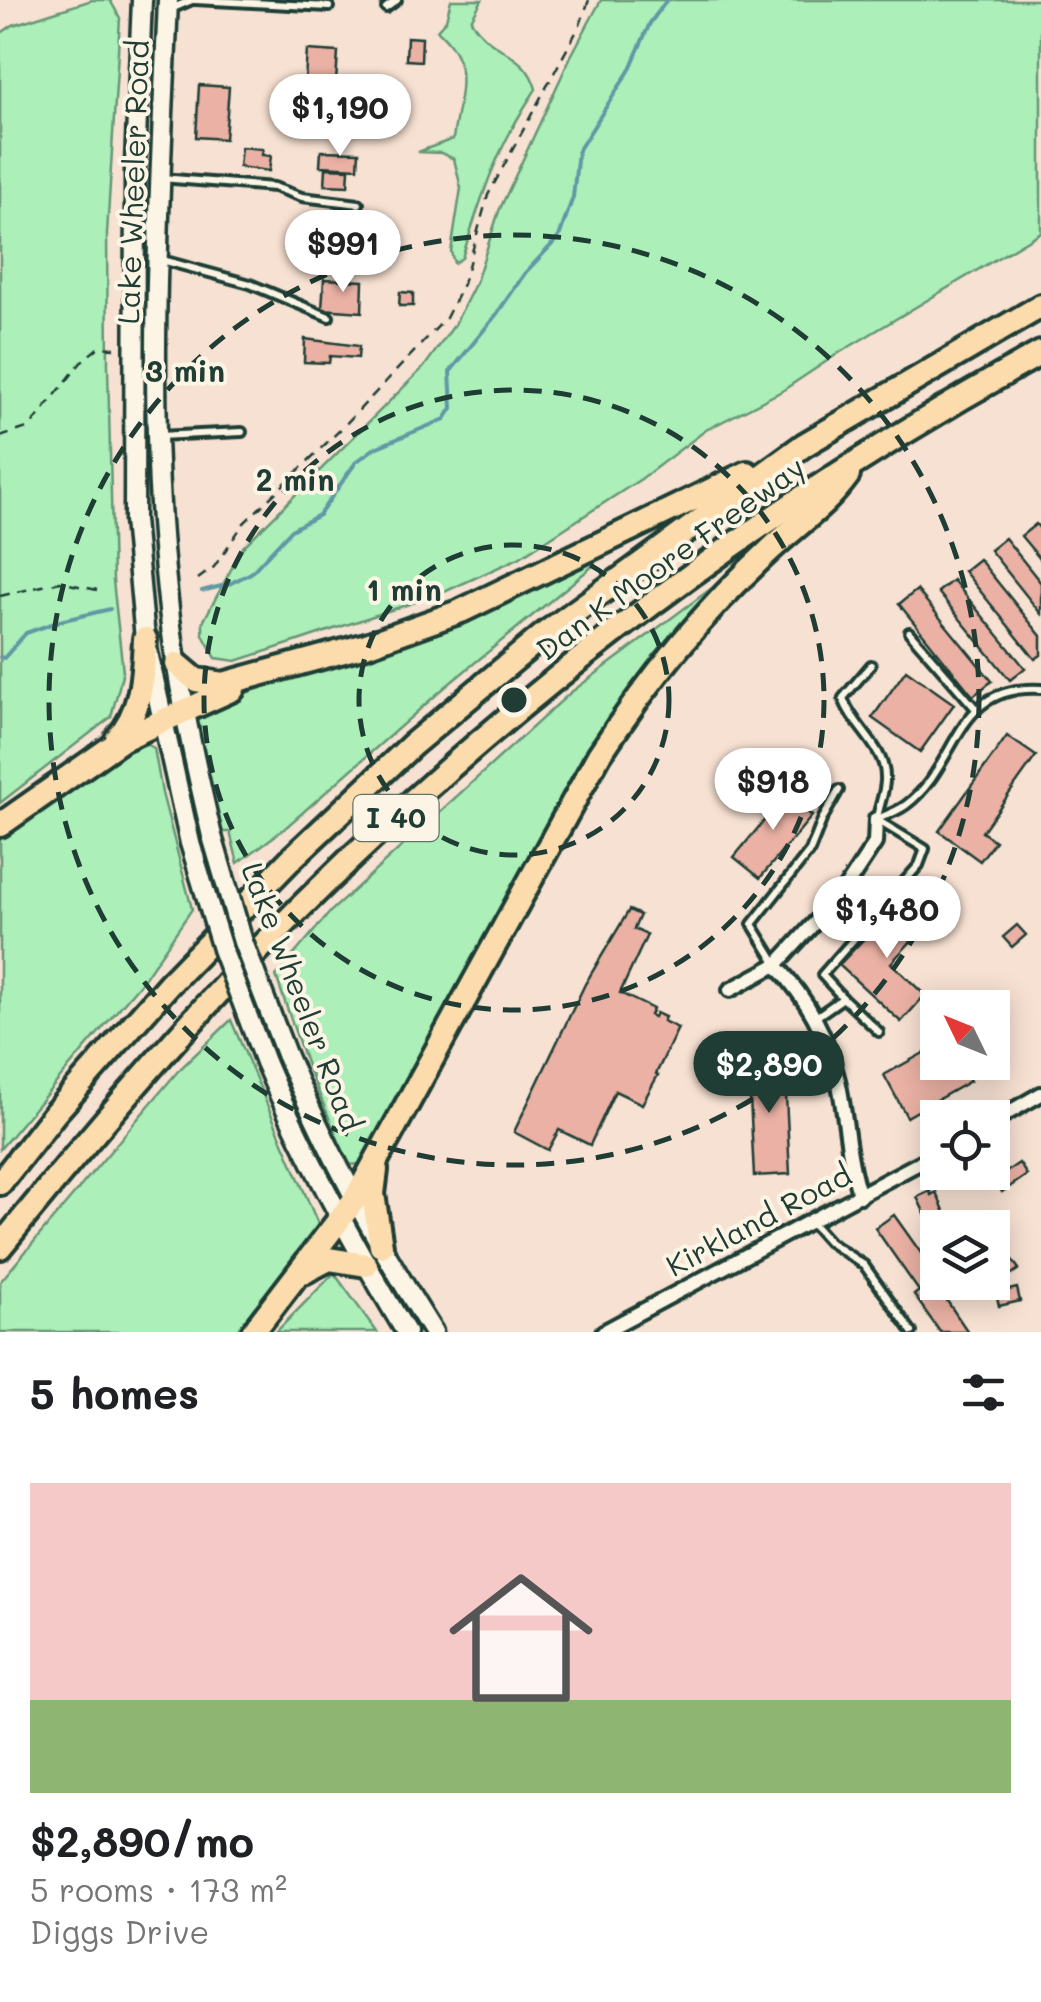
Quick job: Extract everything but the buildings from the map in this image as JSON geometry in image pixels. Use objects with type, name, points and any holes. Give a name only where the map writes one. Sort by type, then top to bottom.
[{"type":"highway","name":"Dan K Moore Freeway","points":[[0,1184],[55,1113],[169,984],[292,858],[412,746],[546,633],[804,445],[1041,306]]},
{"type":"highway","name":"Dan K Moore Freeway","points":[[0,1247],[133,1086],[241,968],[406,809],[551,684],[713,560],[859,460],[1041,353]]},
{"type":"highway","points":[[177,664],[196,680],[213,685],[366,645],[462,610],[804,445]]},
{"type":"highway","points":[[253,1332],[354,1199],[580,788],[642,688],[771,549],[827,504],[859,460]]},
{"type":"highway","points":[[110,748],[138,703],[145,639]]},
{"type":"highway","points":[[0,825],[110,748],[173,715],[283,669]]},
{"type":"highway","points":[[378,1159],[373,1194],[381,1246]]},
{"type":"highway","points":[[300,1273],[329,1260],[366,1266]]},
{"type":"main road","name":"Lake Wheeler Road","points":[[142,0],[134,164],[134,520],[145,639],[173,715],[244,942],[286,1054],[354,1199],[433,1332]]},
{"type":"main road","name":"Lake Wheeler Road","points":[[168,6],[156,258],[157,436],[166,592],[177,664],[173,715],[190,843],[222,949],[265,1062],[308,1159],[406,1332]]},
{"type":"street","points":[[730,990],[776,964],[842,893],[875,843],[876,819]]},
{"type":"street","points":[[776,964],[804,995],[838,1080],[853,1176],[860,1196]]},
{"type":"street","points":[[1010,1112],[1041,1094]]},
{"type":"street","name":"Kirkland Road","points":[[604,1332],[920,1163]]},
{"type":"lane","points":[[168,6],[194,0],[329,8]]},
{"type":"lane","points":[[386,8],[397,0]]},
{"type":"lane","points":[[160,178],[274,187],[302,197],[359,204]]},
{"type":"lane","points":[[156,258],[250,284],[329,318]]},
{"type":"lane","points":[[157,436],[242,432]]},
{"type":"lane","points":[[909,632],[976,709]]},
{"type":"lane","points":[[871,665],[843,698],[848,715],[880,757],[886,778],[876,819]]},
{"type":"lane","points":[[876,819],[902,808],[921,790],[976,709],[1003,692],[1041,689]]},
{"type":"lane","points":[[776,964],[752,924],[810,851],[839,790]]},
{"type":"lane","points":[[876,819],[925,849],[918,865],[822,974],[879,1032]]},
{"type":"lane","points":[[814,1018],[843,998]]},
{"type":"lane","points":[[811,1222],[829,1242],[864,1266],[912,1332]]},
{"type":"path","points":[[198,578],[214,568],[244,523],[277,495],[452,310],[488,195],[580,25],[589,0]]},
{"type":"path","points":[[0,437],[30,426],[84,360],[99,348],[115,348]]},
{"type":"path","points":[[0,596],[60,582],[97,590]]},
{"type":"green space","points":[[92,0],[110,0],[120,18],[107,234],[113,581],[123,672],[111,717],[0,803],[0,34],[13,25]]},
{"type":"green space","points":[[451,0],[482,0],[471,20],[488,40],[524,67],[536,89],[501,151],[462,258],[454,263],[451,252],[461,188],[454,159],[441,153],[418,152],[453,139],[462,80],[456,55],[437,30],[446,20]]},
{"type":"green space","points":[[601,0],[1041,0],[1041,232],[782,391],[706,430],[641,479],[519,558],[442,593],[298,641],[236,661],[216,658],[203,635],[203,622],[243,547],[424,367],[455,324],[476,282],[499,211]]},
{"type":"green space","points":[[591,561],[594,565],[444,688],[284,829],[238,863],[230,832],[221,832],[196,719],[198,712],[445,629]]},
{"type":"green space","points":[[716,585],[719,589],[635,687],[566,788],[375,1142],[360,1164],[349,1165],[306,1063],[276,976],[331,911],[570,693]]},
{"type":"green space","points":[[138,740],[154,748],[192,909],[144,979],[0,1149],[0,835]]},
{"type":"green space","points":[[231,1020],[321,1231],[241,1332],[0,1332],[0,1282],[178,1071]]},
{"type":"green space","points":[[334,1273],[377,1332],[276,1332]]},
{"type":"waterway","points":[[202,591],[251,573],[291,530],[319,515],[356,462],[375,448],[445,419],[452,408],[450,372],[525,273],[559,237],[573,197],[578,151],[629,71],[650,23],[667,0]]},
{"type":"waterway","points":[[0,657],[4,658],[26,633],[110,609]]}]
